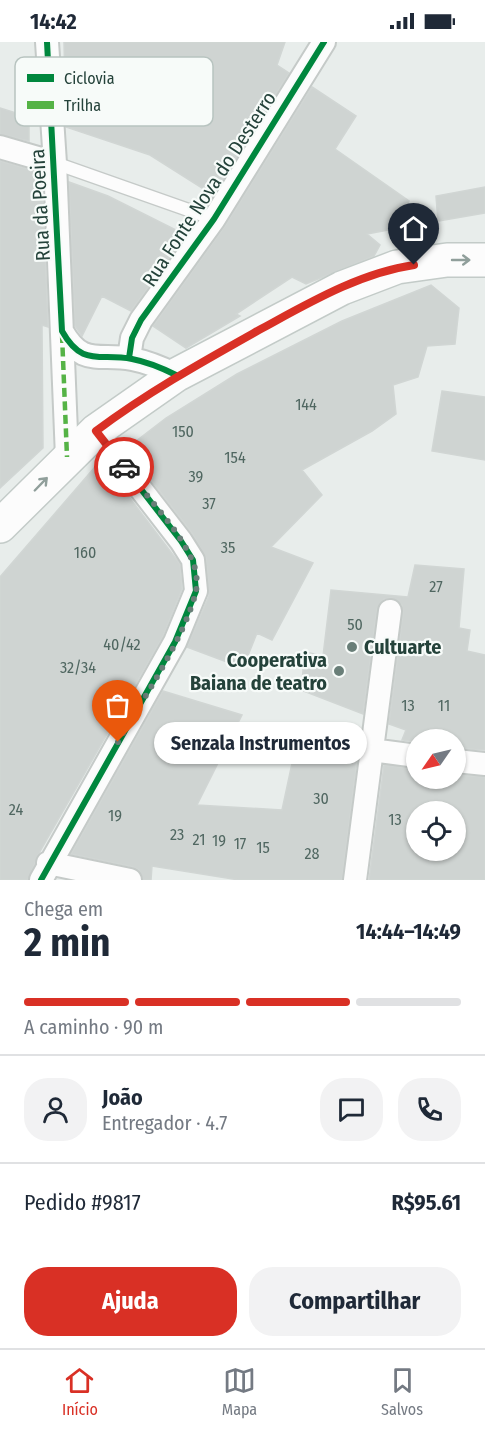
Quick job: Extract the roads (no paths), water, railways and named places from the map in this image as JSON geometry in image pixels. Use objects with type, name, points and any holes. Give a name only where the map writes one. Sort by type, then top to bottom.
[{"type":"main road","points":[[0,526],[67,457],[96,431],[176,375],[342,288],[397,267],[447,260],[485,260]]},
{"type":"street","name":"Rua da Poeira","points":[[46,42],[47,57]]},
{"type":"street","name":"Rua Fonte Nova do Desterro","points":[[129,358],[132,338],[141,320],[214,219],[324,42]]},
{"type":"street","name":"Rua da Poeira","points":[[52,126],[67,457]]},
{"type":"street","points":[[0,147],[55,163]]},
{"type":"street","points":[[62,331],[70,345],[79,353],[91,357],[129,358],[155,365],[176,375]]},
{"type":"street","points":[[96,431],[181,541],[193,560],[196,591],[176,642],[45,872],[130,880]]},
{"type":"street","points":[[355,880],[390,611]]},
{"type":"street","points":[[371,750],[406,755]]},
{"type":"street","points":[[466,762],[485,764]]},
{"type":"lane","points":[[55,163],[214,219]]},
{"type":"place","name":"Cultuarte","points":[[352,647]]},
{"type":"place","name":"Cooperativa Baiana de teatro","points":[[339,671]]},
{"type":"place","name":"Senzala Instrumentos","points":[[118,742]]}]
